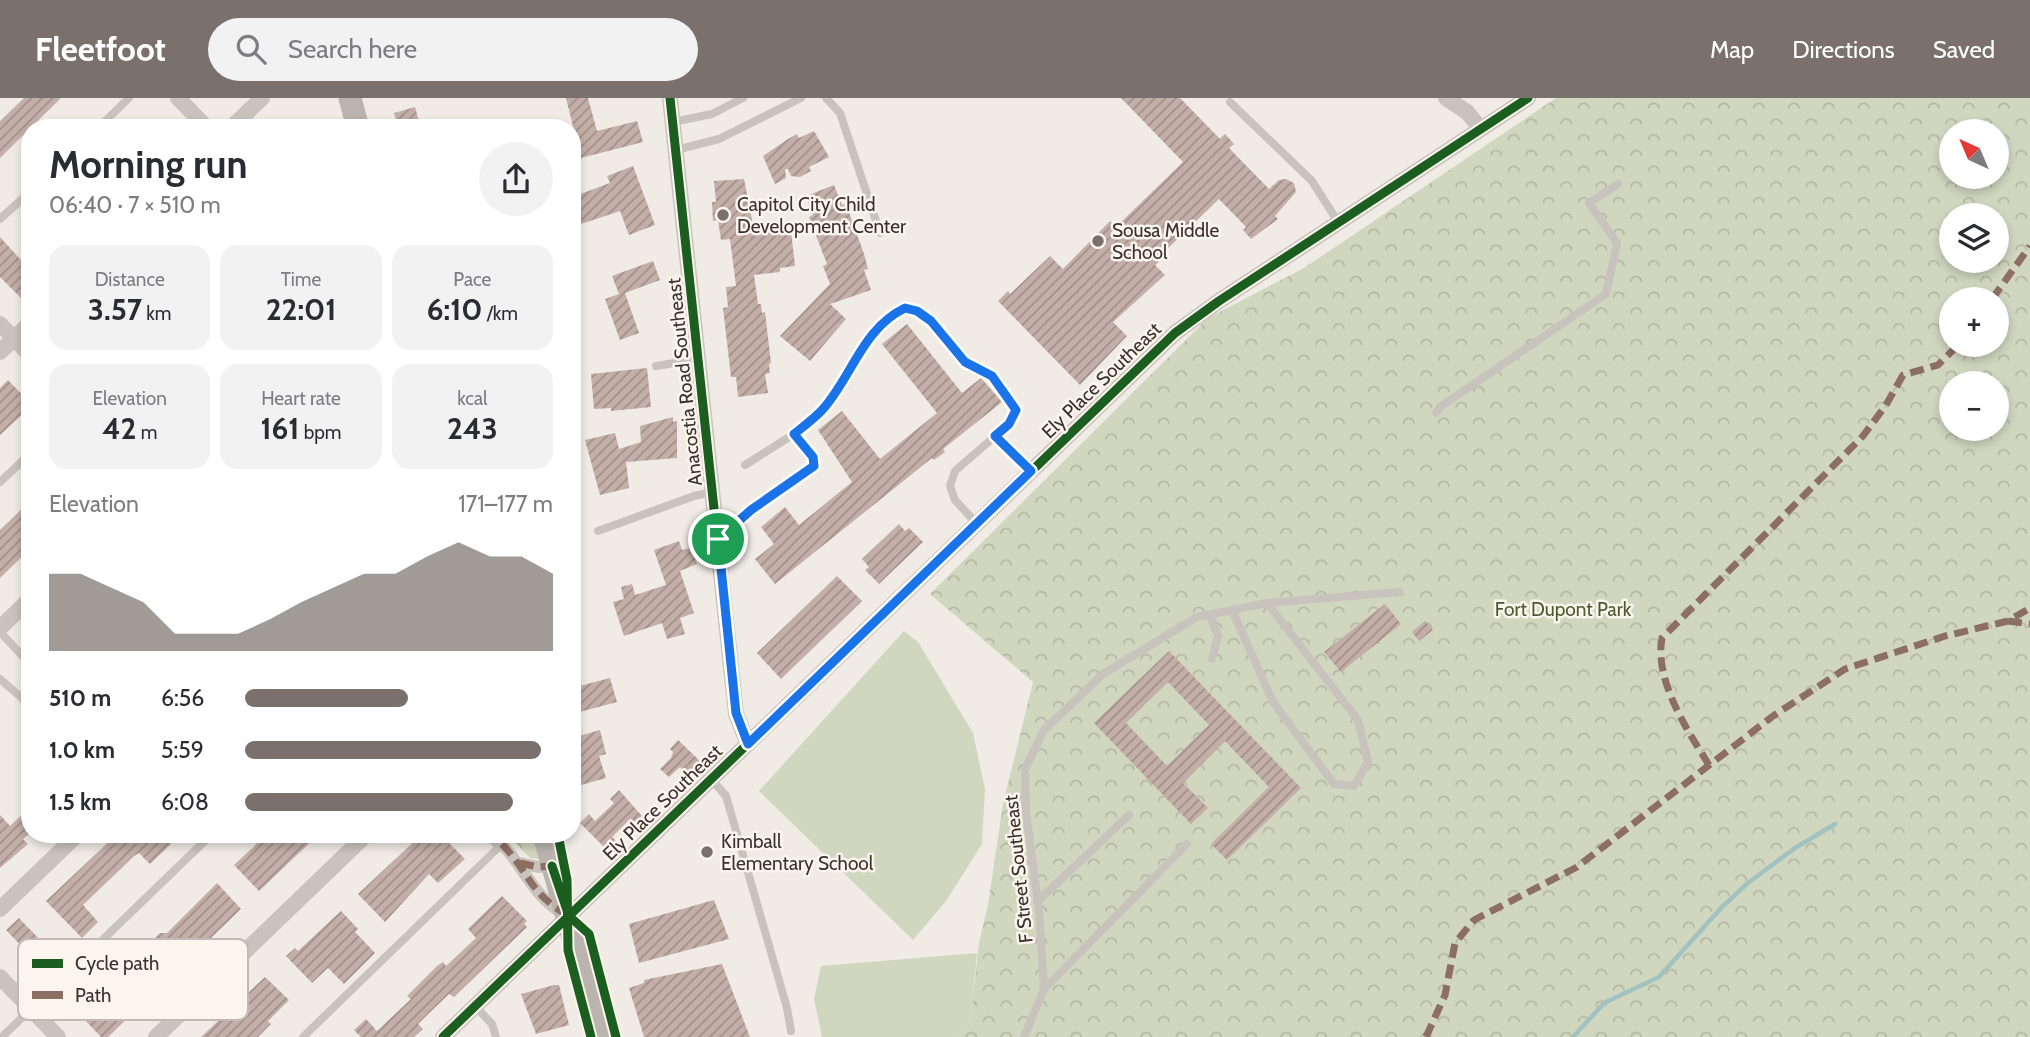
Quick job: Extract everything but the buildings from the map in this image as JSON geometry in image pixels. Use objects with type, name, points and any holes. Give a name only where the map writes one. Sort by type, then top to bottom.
[{"type":"main road","points":[[350,98],[356,119]]},
{"type":"main road","points":[[357,98],[363,119]]},
{"type":"main road","points":[[546,843],[569,916],[601,1037]]},
{"type":"main road","points":[[560,843],[567,880],[569,916]]},
{"type":"street","points":[[177,98],[198,119]]},
{"type":"street","name":"Anacostia Road Southeast","points":[[670,98],[736,713],[748,744]]},
{"type":"street","points":[[1446,98],[1467,112],[1481,129]]},
{"type":"street","name":"Ely Place Southeast","points":[[443,1037],[1175,333],[1211,306],[1528,98]]},
{"type":"street","points":[[239,119],[254,101]]},
{"type":"street","points":[[0,324],[21,346]]},
{"type":"street","points":[[0,352],[21,332]]},
{"type":"street","points":[[0,630],[21,608]]},
{"type":"street","points":[[0,909],[69,843]]},
{"type":"street","points":[[248,949],[358,843]]},
{"type":"street","points":[[502,843],[520,863],[531,886],[546,903],[569,916]]},
{"type":"street","points":[[520,863],[538,867],[552,866]]},
{"type":"street","points":[[0,977],[18,996]]},
{"type":"street","points":[[42,1020],[58,1037]]},
{"type":"street","points":[[156,1037],[174,1020]]},
{"type":"lane","points":[[107,119],[128,98]]},
{"type":"lane","points":[[673,122],[712,114],[743,98]]},
{"type":"lane","points":[[676,150],[719,139],[801,98]]},
{"type":"lane","points":[[827,98],[840,113],[880,233]]},
{"type":"lane","points":[[1230,102],[1312,181],[1338,222]]},
{"type":"lane","points":[[1436,413],[1440,407],[1606,294],[1617,243],[1589,203],[1618,184]]},
{"type":"lane","points":[[0,219],[21,200]]},
{"type":"lane","points":[[745,465],[794,434],[823,410],[873,334],[892,314],[905,308],[917,311],[931,321],[965,362],[992,376],[1016,410],[1009,424],[954,471],[950,486],[955,500],[977,523]]},
{"type":"lane","points":[[656,366],[699,359]]},
{"type":"lane","points":[[718,539],[751,510],[814,466],[813,457],[794,434]]},
{"type":"lane","points":[[995,436],[1031,471]]},
{"type":"lane","points":[[0,482],[21,462]]},
{"type":"lane","points":[[598,531],[694,496],[713,492]]},
{"type":"lane","name":"F Street Southeast","points":[[1024,1037],[1044,989],[1038,901],[1026,812],[1025,769],[1044,730],[1103,674],[1197,617],[1267,603],[1400,592]]},
{"type":"lane","points":[[1232,610],[1273,702],[1334,784],[1354,786],[1368,762],[1358,720],[1267,603]]},
{"type":"lane","points":[[1210,615],[1218,636],[1212,659]]},
{"type":"lane","points":[[0,630],[21,654]]},
{"type":"lane","points":[[0,679],[21,697]]},
{"type":"lane","points":[[712,780],[726,796],[787,1008],[791,1031]]},
{"type":"lane","points":[[1038,901],[1129,815]]},
{"type":"lane","points":[[103,939],[203,843]]},
{"type":"lane","points":[[303,1037],[494,843]]},
{"type":"lane","points":[[1044,989],[1187,844]]},
{"type":"lane","points":[[475,1006],[492,1024],[496,1037]]},
{"type":"lane","points":[[2,1037],[20,1020]]},
{"type":"green space","name":"Fort Dupont Park","points":[[1556,98],[2030,98],[2030,1037],[958,1037],[970,1023],[979,943],[988,905],[1003,804],[1033,682],[930,594],[1208,318],[1304,268]]},
{"type":"green space","points":[[904,631],[918,642],[973,733],[985,789],[982,844],[946,901],[913,940],[759,791]]},
{"type":"green space","points":[[516,843],[538,843],[539,859],[530,858]]},
{"type":"green space","points":[[977,953],[970,1024],[958,1037],[822,1037],[814,999],[821,966]]},
{"type":"waterway","points":[[1573,1037],[1604,1003],[1659,977],[1722,907],[1748,883],[1795,848],[1835,824]]},
{"type":"marked path","points":[[2001,287],[2030,246]]},
{"type":"marked path","points":[[1709,765],[1683,721],[1668,688],[1663,671],[1662,638],[1863,436],[1886,405],[1903,375],[1938,365],[1946,357]]},
{"type":"marked path","points":[[1426,1037],[1445,995],[1455,943],[1474,920],[1577,867],[1773,716],[1845,669],[1945,636],[2008,621],[2030,608]]},
{"type":"marked path","points":[[2008,621],[2030,624]]},
{"type":"marked path","points":[[502,844],[546,900],[569,916]]},
{"type":"marked path","points":[[520,863],[538,867],[552,866]]},
{"type":"cycle path","points":[[670,98],[736,714],[748,744]]},
{"type":"cycle path","points":[[443,1037],[1175,333],[1219,301],[1528,98]]},
{"type":"cycle path","points":[[560,843],[567,880],[568,950],[591,1037]]},
{"type":"cycle path","points":[[552,866],[569,916],[589,934],[616,1037]]},
{"type":"place","name":"Capitol City Child Development Center","points":[[723,215]]},
{"type":"place","name":"Sousa Middle School","points":[[1098,241]]},
{"type":"place","name":"Kimball Elementary School","points":[[707,852]]},
{"type":"route","points":[[905,308],[917,311],[931,321],[965,362],[992,376],[1016,410],[1009,424],[995,436],[1031,471],[748,744],[736,713],[718,539],[751,510],[814,466],[813,457],[794,434],[823,410],[873,334],[892,314],[905,308]]}]
